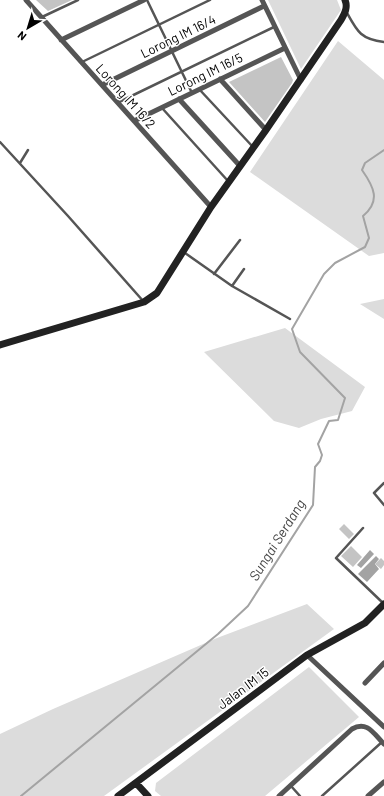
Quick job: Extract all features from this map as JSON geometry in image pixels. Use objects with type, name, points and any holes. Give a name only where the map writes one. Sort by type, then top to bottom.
[{"type":"street","name":"Lorong IM 16/2","points":[[26,0],[211,207]]},
{"type":"street","points":[[61,40],[144,0]]},
{"type":"street","points":[[262,0],[301,80]]},
{"type":"street","points":[[0,345],[144,302],[157,293],[211,207],[301,80],[341,20],[347,4]]},
{"type":"street","name":"Lorong IM 16/4","points":[[102,85],[264,6]]},
{"type":"street","name":"Lorong IM 16/5","points":[[134,121],[285,48]]},
{"type":"street","points":[[220,79],[266,130]]},
{"type":"street","points":[[179,99],[240,166]]},
{"type":"street","name":"Jalan IM 15","points":[[118,796],[307,655],[365,623],[384,604]]},
{"type":"street","points":[[307,655],[384,727]]},
{"type":"street","points":[[365,683],[384,663]]},
{"type":"street","points":[[279,796],[352,729],[362,726],[368,728],[383,743]]},
{"type":"street","points":[[368,796],[384,782]]},
{"type":"street","points":[[136,783],[148,796]]},
{"type":"lane","points":[[41,18],[78,0]]},
{"type":"lane","points":[[144,0],[159,25],[192,92]]},
{"type":"lane","points":[[82,62],[210,0]]},
{"type":"lane","points":[[347,4],[362,35],[369,40],[384,42]]},
{"type":"lane","points":[[118,103],[275,27]]},
{"type":"lane","points":[[199,89],[254,147]]},
{"type":"lane","points":[[161,108],[228,182]]},
{"type":"lane","points":[[0,142],[144,302]]},
{"type":"lane","points":[[20,163],[28,150]]},
{"type":"lane","points":[[214,274],[240,240]]},
{"type":"lane","points":[[183,251],[232,286],[290,318]]},
{"type":"lane","points":[[232,286],[244,269]]},
{"type":"lane","points":[[384,483],[374,493],[384,505]]},
{"type":"lane","points":[[363,528],[336,558],[384,604]]},
{"type":"lane","points":[[322,796],[383,743]]},
{"type":"lane","points":[[290,786],[300,796]]},
{"type":"shaded area","points":[[268,0],[337,0],[341,10],[301,69]]},
{"type":"shaded area","points":[[338,41],[384,80],[384,253],[369,256],[250,172]]},
{"type":"shaded area","points":[[384,299],[384,319],[360,304]]},
{"type":"shaded area","points":[[285,328],[365,387],[352,411],[321,419],[299,428],[274,421],[204,352]]},
{"type":"shaded area","points":[[370,550],[374,554],[361,568],[357,565]]},
{"type":"shaded area","points":[[376,556],[379,559],[375,564],[379,569],[367,582],[358,574]]},
{"type":"shaded area","points":[[307,604],[334,629],[104,796],[0,796],[0,734],[53,709],[217,638]]},
{"type":"shaded area","points":[[309,667],[359,717],[265,796],[161,796],[155,791],[156,783]]},
{"type":"building","points":[[36,0],[72,0],[48,11]]},
{"type":"building","points":[[281,57],[293,80],[265,122],[229,82]]},
{"type":"building","points":[[344,524],[354,534],[349,539],[339,529]]},
{"type":"building","points":[[351,546],[362,557],[353,567],[341,556]]},
{"type":"building","points":[[381,558],[384,561],[384,565],[381,569],[375,564]]},
{"type":"waterway","name":"Sungai Serdang","points":[[21,796],[218,634],[248,606],[313,505],[315,467],[320,461],[322,455],[318,444],[329,421],[338,420],[345,398],[300,352],[292,329],[324,274],[335,263],[365,247],[369,238],[363,216],[372,205],[374,194],[370,182],[362,170],[365,163],[384,150]]}]
